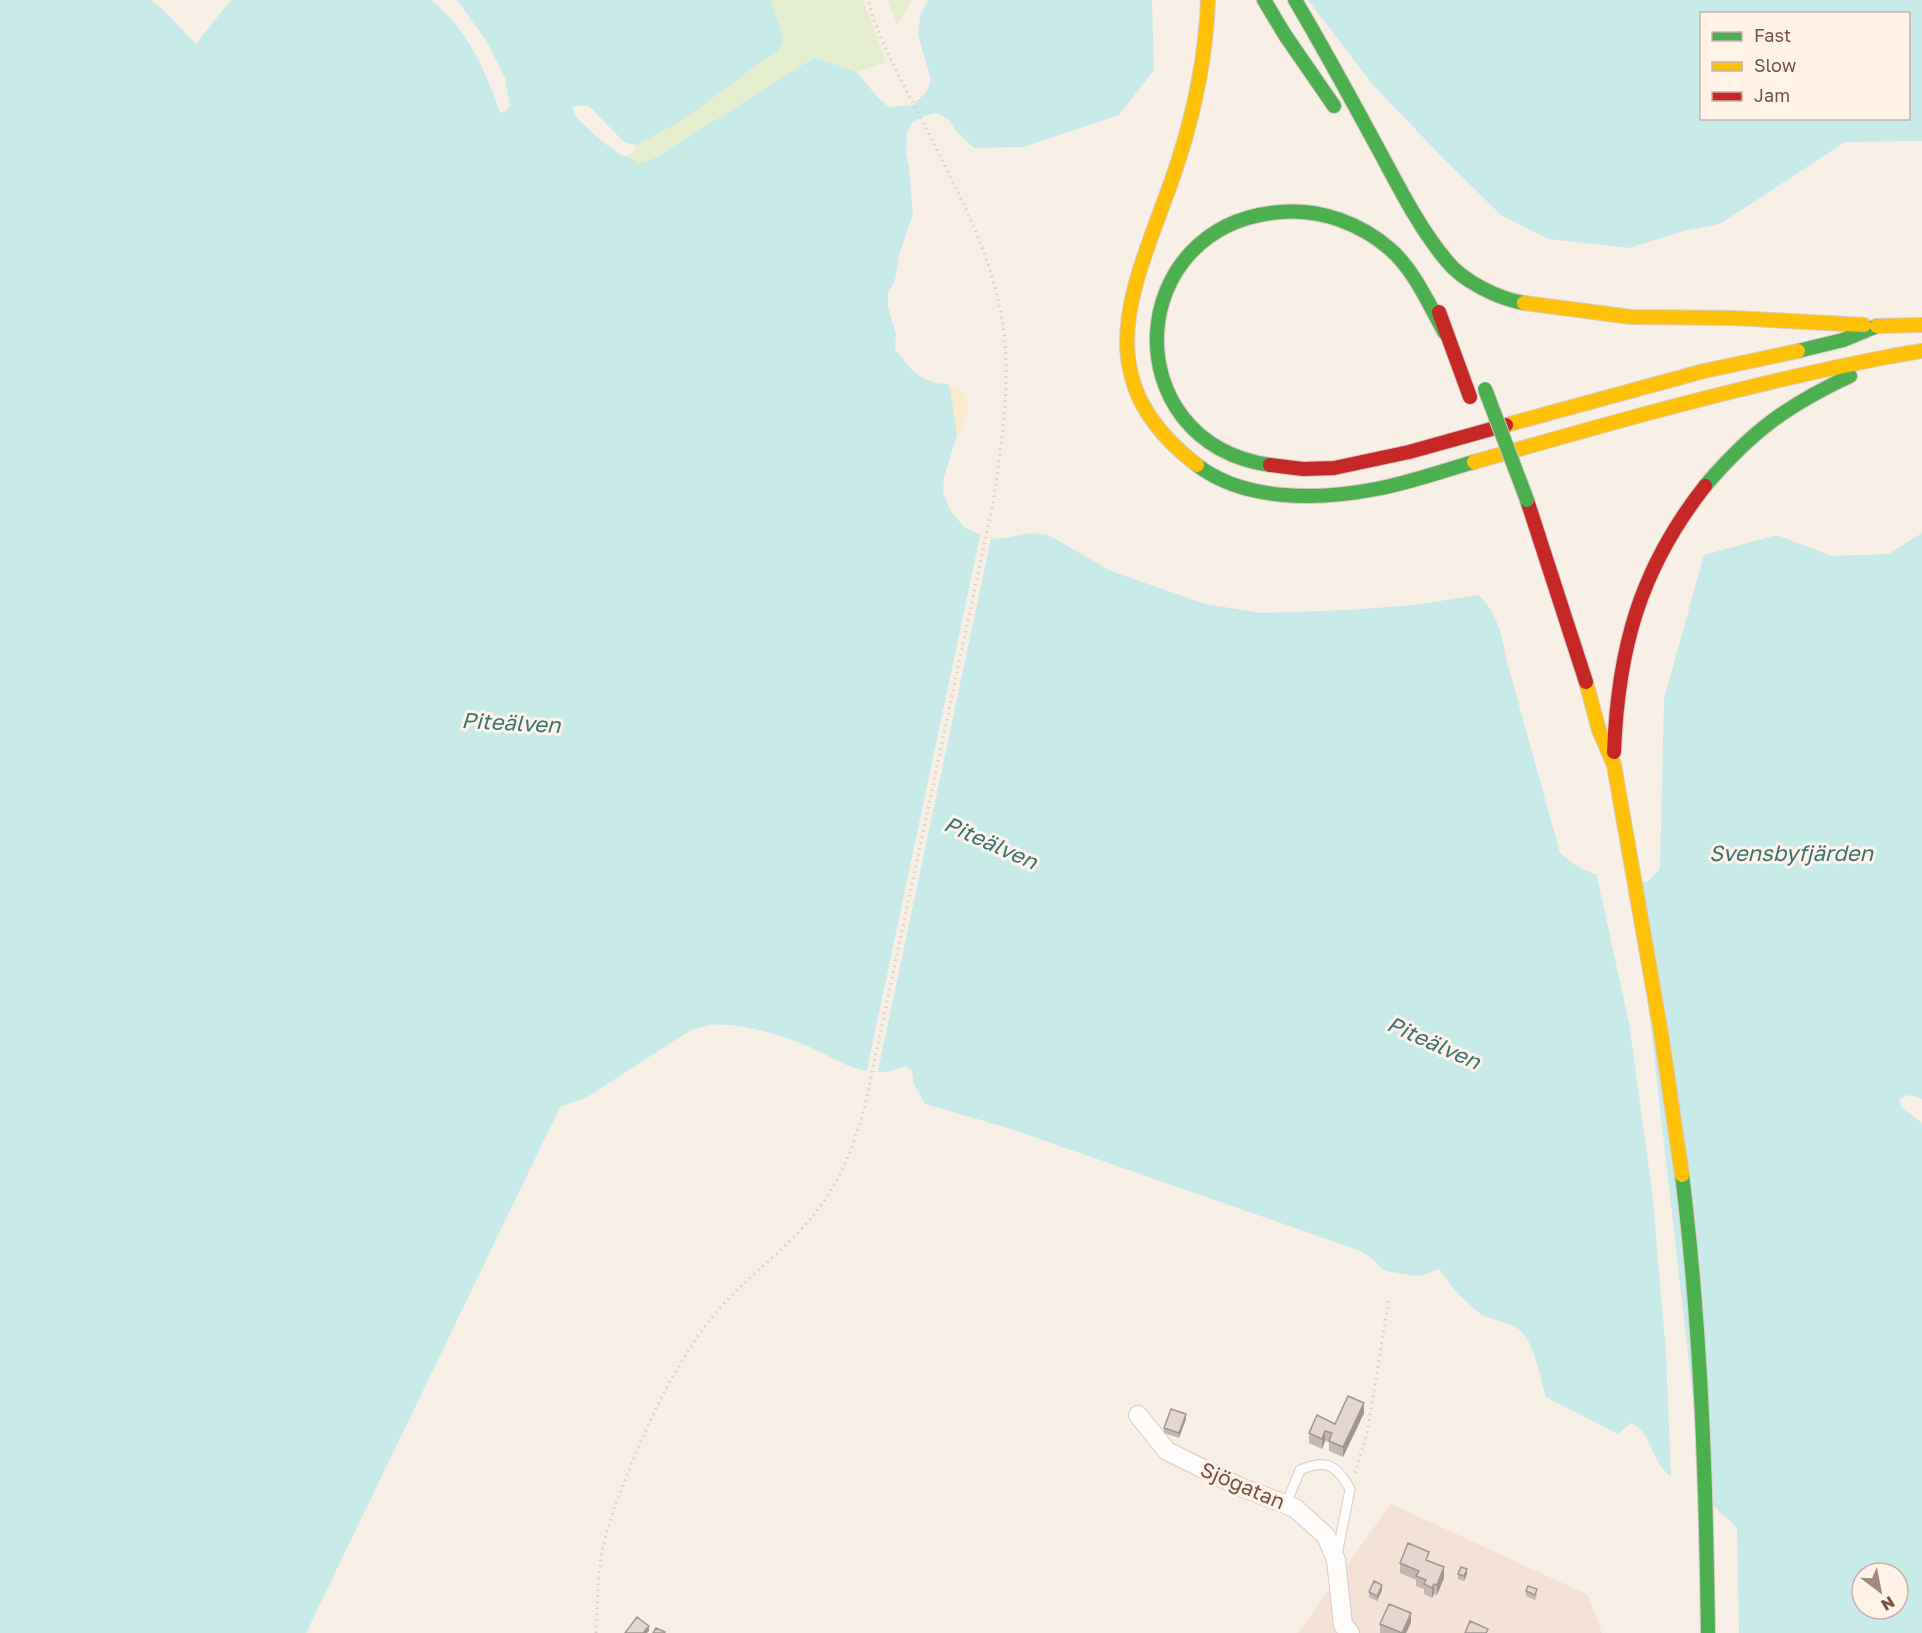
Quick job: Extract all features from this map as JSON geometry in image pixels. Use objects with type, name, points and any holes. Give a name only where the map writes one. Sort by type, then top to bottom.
[{"type":"main road","points":[[1208,0],[1205,61],[1198,95],[1176,169],[1145,249],[1128,312],[1126,333],[1128,354],[1137,391],[1154,425],[1185,457],[1209,474],[1226,482],[1275,495],[1340,495],[1377,489],[1699,398],[1832,367],[1922,351]]},
{"type":"main road","points":[[1264,0],[1343,119]]},
{"type":"main road","points":[[1295,0],[1336,70],[1410,208],[1446,261],[1464,278],[1511,301],[1574,311],[1631,316],[1777,320],[1877,326],[1922,325]]},
{"type":"main road","points":[[1410,208],[1431,260]]},
{"type":"main road","points":[[1445,333],[1408,271],[1390,250],[1370,234],[1349,222],[1327,214],[1302,210],[1272,212],[1243,220],[1216,232],[1193,249],[1172,279],[1160,316],[1156,338],[1157,354],[1170,399],[1205,438],[1220,450],[1241,460],[1263,465],[1322,469],[1385,459],[1708,369],[1842,340],[1877,326]]},
{"type":"main road","points":[[1410,249],[1434,297],[1497,473]]},
{"type":"main road","points":[[1449,303],[1459,324]]},
{"type":"main road","points":[[1708,1633],[1704,1432],[1697,1321],[1684,1196],[1660,1017],[1614,765],[1616,714],[1622,668],[1629,637],[1648,579],[1670,535],[1711,478],[1732,456],[1781,413],[1813,394],[1892,356]]},
{"type":"main road","points":[[1483,384],[1527,500],[1584,675],[1599,730],[1614,765]]},
{"type":"street","name":"Sjögatan","points":[[1138,1414],[1167,1451],[1238,1486],[1295,1508],[1326,1536],[1336,1560],[1343,1625],[1350,1633]]},
{"type":"lane","points":[[1286,1504],[1300,1470],[1314,1464],[1330,1465],[1342,1474],[1350,1489],[1336,1560]]},
{"type":"path","points":[[596,1633],[600,1563],[609,1523],[640,1444],[667,1390],[718,1310],[746,1279],[806,1224],[819,1208],[856,1137],[867,1097],[993,503],[1005,407],[1004,333],[1000,306],[992,277],[956,189],[876,23],[868,0]]},
{"type":"path","points":[[1350,1489],[1367,1434],[1389,1298]]},
{"type":"shaded area","points":[[1391,1504],[1588,1595],[1602,1633],[1298,1633]]},
{"type":"green space","points":[[770,0],[863,0],[886,62],[857,72],[815,57],[657,157],[638,164],[629,157],[637,145],[778,52],[784,39]]},
{"type":"green space","points":[[888,0],[912,0],[897,25]]},
{"type":"sand","points":[[948,384],[962,392],[966,399],[965,421],[957,435]]},
{"type":"water","points":[[0,0],[151,0],[196,44],[231,0],[431,0],[444,11],[465,37],[481,65],[500,112],[504,113],[510,106],[505,78],[487,42],[457,0],[770,0],[784,39],[778,52],[684,119],[637,145],[625,143],[588,105],[572,107],[576,117],[600,140],[638,164],[657,157],[815,57],[857,72],[878,98],[889,107],[913,105],[927,91],[931,80],[918,35],[920,16],[928,0],[1152,0],[1154,70],[1119,115],[1023,147],[974,148],[957,132],[948,119],[937,113],[913,122],[907,132],[906,153],[913,214],[899,255],[895,280],[888,293],[888,307],[896,334],[895,349],[917,374],[930,381],[948,384],[950,388],[957,435],[944,477],[943,492],[950,510],[963,526],[973,532],[997,539],[1032,533],[1048,535],[1111,571],[1205,604],[1261,613],[1415,605],[1478,595],[1494,615],[1503,641],[1560,853],[1580,868],[1600,875],[1647,882],[1660,869],[1664,699],[1704,555],[1777,535],[1832,556],[1889,554],[1922,533],[1922,1099],[1910,1095],[1899,1100],[1902,1108],[1922,1123],[1922,1633],[1739,1633],[1737,1528],[1714,1507],[1666,1472],[1638,1427],[1631,1423],[1618,1434],[1546,1397],[1539,1369],[1527,1338],[1514,1326],[1490,1318],[1469,1305],[1438,1269],[1415,1276],[1385,1271],[1370,1257],[1358,1250],[1008,1128],[925,1104],[914,1084],[912,1071],[905,1066],[890,1071],[864,1070],[800,1043],[755,1029],[731,1025],[707,1025],[691,1030],[587,1097],[560,1107],[306,1633],[0,1633]]},
{"type":"water","points":[[1308,0],[1922,0],[1922,141],[1845,142],[1720,224],[1687,230],[1629,248],[1548,239],[1501,215],[1373,85]]},
{"type":"pier","points":[[981,531],[992,534],[877,1075],[866,1074]]},
{"type":"pier","points":[[1596,872],[1634,880],[1705,1504],[1671,1479],[1666,1352],[1652,1191],[1629,1023]]},
{"type":"building","points":[[1348,1396],[1364,1403],[1343,1447],[1329,1441],[1332,1433],[1325,1431],[1322,1439],[1309,1433],[1317,1415],[1335,1424]]},
{"type":"building","points":[[1171,1409],[1186,1414],[1179,1433],[1164,1428]]},
{"type":"building","points":[[1408,1543],[1429,1552],[1426,1560],[1444,1567],[1437,1585],[1434,1584],[1432,1588],[1424,1584],[1426,1580],[1416,1576],[1419,1571],[1400,1563]]},
{"type":"building","points":[[1461,1567],[1467,1569],[1464,1576],[1458,1574]]},
{"type":"building","points":[[1374,1581],[1382,1585],[1377,1596],[1369,1592]]},
{"type":"building","points":[[1528,1586],[1537,1589],[1535,1595],[1526,1591]]},
{"type":"building","points":[[1389,1604],[1411,1613],[1402,1633],[1380,1624]]},
{"type":"building","points":[[637,1617],[649,1626],[643,1633],[625,1633]]},
{"type":"building","points":[[1470,1621],[1488,1629],[1486,1633],[1465,1633]]},
{"type":"building","points":[[656,1628],[665,1632],[653,1633]]},
{"type":"traffic: fast","points":[[1264,0],[1334,106]]},
{"type":"traffic: fast","points":[[1295,0],[1408,203],[1436,247],[1453,268],[1471,282],[1493,293],[1524,303]]},
{"type":"traffic: fast","points":[[1270,465],[1219,448],[1183,417],[1163,378],[1157,334],[1166,291],[1190,253],[1228,225],[1281,212],[1311,213],[1339,220],[1366,232],[1399,258],[1421,289],[1445,333]]},
{"type":"traffic: fast","points":[[1798,351],[1843,340],[1877,326]]},
{"type":"traffic: fast","points":[[1705,486],[1738,450],[1771,422],[1807,398],[1850,376]]},
{"type":"traffic: fast","points":[[1485,389],[1527,500]]},
{"type":"traffic: fast","points":[[1197,465],[1237,486],[1260,492],[1307,496],[1354,493],[1413,480],[1474,462]]},
{"type":"traffic: fast","points":[[1682,1175],[1698,1346],[1706,1518],[1708,1633]]},
{"type":"traffic: slow","points":[[1197,465],[1160,430],[1138,395],[1128,359],[1128,322],[1135,285],[1189,124],[1202,63],[1208,0]]},
{"type":"traffic: slow","points":[[1524,303],[1631,317],[1734,318],[1864,325]]},
{"type":"traffic: slow","points":[[1877,326],[1922,325]]},
{"type":"traffic: slow","points":[[1506,425],[1704,371],[1798,351]]},
{"type":"traffic: slow","points":[[1892,356],[1922,351]]},
{"type":"traffic: slow","points":[[1474,462],[1734,391],[1892,356]]},
{"type":"traffic: slow","points":[[1586,682],[1599,730],[1614,765],[1661,1033],[1682,1175]]},
{"type":"traffic: jam","points":[[1439,312],[1470,397]]},
{"type":"traffic: jam","points":[[1270,465],[1303,469],[1334,468],[1409,452],[1506,425]]},
{"type":"traffic: jam","points":[[1614,752],[1621,678],[1627,644],[1637,611],[1664,548],[1705,486]]},
{"type":"traffic: jam","points":[[1527,500],[1586,682]]},
{"type":"water label","name":"Piteälven","points":[[511,722]]},
{"type":"water label","name":"Piteälven","points":[[991,842]]},
{"type":"water label","name":"Svensbyfjärden","points":[[1791,852]]},
{"type":"water label","name":"Piteälven","points":[[1434,1042]]}]
